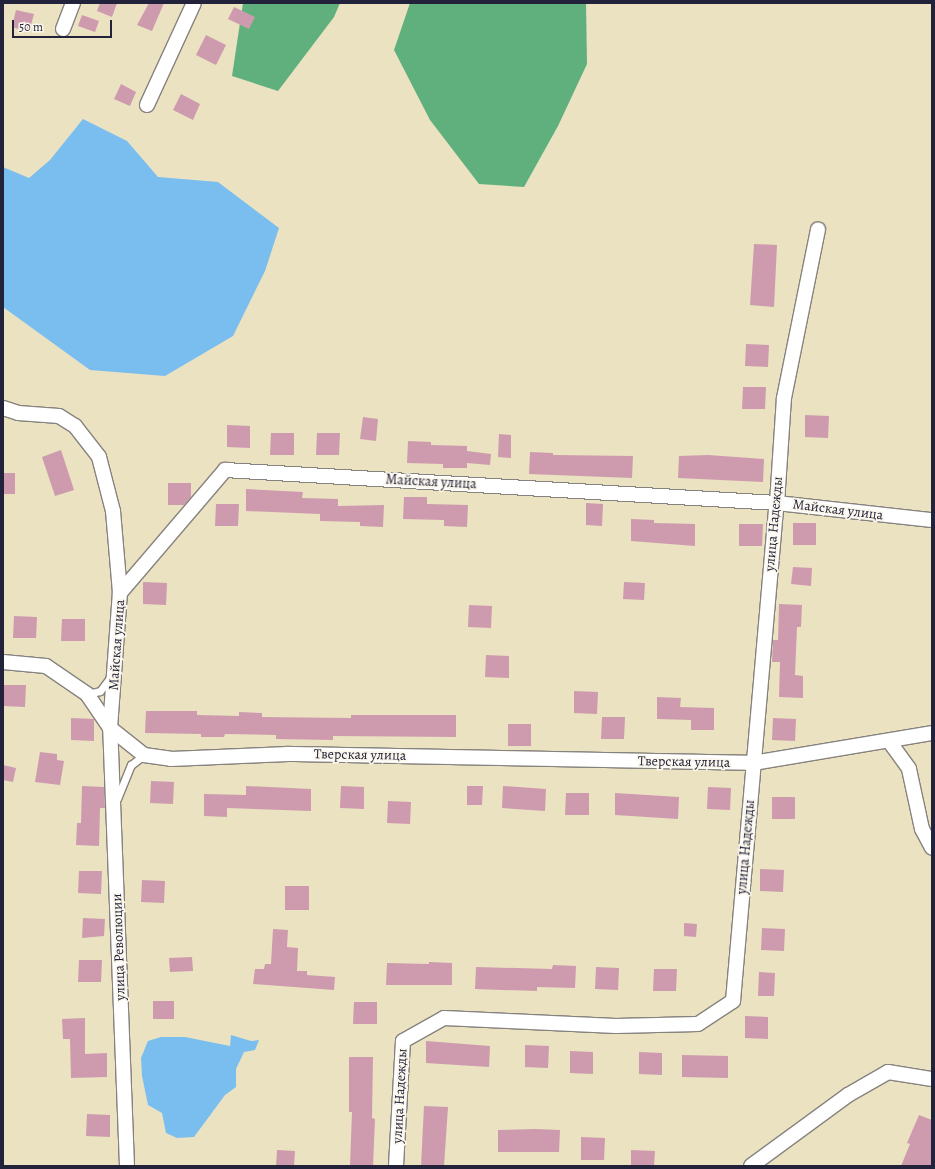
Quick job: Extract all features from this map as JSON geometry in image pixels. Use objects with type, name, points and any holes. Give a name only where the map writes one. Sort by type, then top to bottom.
[{"type":"street","points":[[63,29],[73,3]]},
{"type":"street","points":[[147,104],[194,3]]},
{"type":"street","name":"улица Надежды","points":[[396,1166],[403,1041],[444,1018],[616,1026],[698,1024],[733,1001],[777,503],[784,398],[818,230]]},
{"type":"street","points":[[3,408],[18,413],[59,416],[75,426],[99,457],[113,511],[120,593]]},
{"type":"street","name":"Майская улица","points":[[110,728],[117,666],[120,593],[225,470],[777,503],[932,520]]},
{"type":"street","points":[[3,662],[46,666],[87,694],[110,728],[144,755]]},
{"type":"street","name":"улица Революции","points":[[110,728],[127,1166]]},
{"type":"street","name":"Тверская улица","points":[[144,755],[171,759],[288,754],[753,763],[932,733]]},
{"type":"street","points":[[889,741],[909,769],[922,829],[932,848]]},
{"type":"street","points":[[751,1166],[848,1095],[888,1072],[932,1079]]},
{"type":"lane","points":[[87,694],[100,691],[117,666]]},
{"type":"lane","points":[[114,810],[131,765],[144,755]]},
{"type":"green space","points":[[243,3],[340,3],[334,17],[278,91],[232,76]]},
{"type":"green space","points":[[410,3],[586,3],[587,64],[558,126],[524,187],[479,184],[430,120],[394,50]]},
{"type":"water","points":[[83,119],[127,141],[158,177],[218,182],[279,228],[265,271],[233,336],[165,376],[90,370],[3,307],[3,167],[29,178],[50,160]]},
{"type":"water","points":[[231,1035],[251,1041],[259,1040],[255,1050],[244,1052],[236,1069],[236,1087],[225,1095],[194,1137],[177,1138],[166,1133],[162,1113],[148,1105],[142,1076],[141,1058],[148,1041],[161,1037],[185,1037],[230,1046]]},
{"type":"building","points":[[100,3],[117,3],[112,17],[97,11]]},
{"type":"building","points":[[149,3],[164,3],[152,31],[137,25]]},
{"type":"building","points":[[234,7],[255,17],[249,29],[228,19]]},
{"type":"building","points":[[16,10],[34,14],[29,32],[12,27]]},
{"type":"building","points":[[82,15],[99,21],[95,32],[78,26]]},
{"type":"building","points":[[206,35],[226,45],[216,65],[196,55]]},
{"type":"building","points":[[121,84],[136,92],[130,106],[114,99]]},
{"type":"building","points":[[181,94],[200,104],[193,120],[173,110]]},
{"type":"building","points":[[754,244],[777,245],[774,307],[750,305]]},
{"type":"building","points":[[746,344],[769,345],[768,367],[745,366]]},
{"type":"building","points":[[743,387],[766,387],[765,409],[742,409]]},
{"type":"building","points":[[805,415],[829,416],[828,438],[805,437]]},
{"type":"building","points":[[363,417],[378,419],[376,441],[360,439]]},
{"type":"building","points":[[227,425],[250,426],[250,448],[227,447]]},
{"type":"building","points":[[271,433],[294,433],[294,455],[270,455]]},
{"type":"building","points":[[317,433],[340,433],[339,455],[316,455]]},
{"type":"building","points":[[499,434],[511,435],[511,458],[498,457]]},
{"type":"building","points":[[408,441],[431,442],[431,445],[467,446],[467,451],[491,454],[490,465],[467,463],[467,468],[443,468],[443,464],[407,463]]},
{"type":"building","points":[[61,450],[74,490],[55,496],[42,457]]},
{"type":"building","points":[[530,452],[553,453],[553,455],[633,456],[632,478],[529,474]]},
{"type":"building","points":[[708,455],[764,459],[763,482],[678,478],[679,456]]},
{"type":"building","points":[[3,473],[15,473],[15,494],[3,494]]},
{"type":"building","points":[[168,483],[191,483],[191,497],[184,505],[168,505]]},
{"type":"building","points":[[246,489],[303,492],[302,498],[338,499],[338,506],[384,505],[383,527],[360,526],[360,522],[320,521],[320,514],[246,511]]},
{"type":"building","points":[[404,497],[427,497],[427,504],[468,505],[467,527],[444,526],[444,520],[403,519]]},
{"type":"building","points":[[586,503],[603,504],[602,526],[586,525]]},
{"type":"building","points":[[216,504],[239,504],[238,526],[215,526]]},
{"type":"building","points":[[631,519],[654,520],[654,523],[695,524],[695,546],[631,541]]},
{"type":"building","points":[[793,523],[816,523],[816,545],[793,545]]},
{"type":"building","points":[[739,524],[763,524],[762,546],[739,546]]},
{"type":"building","points":[[793,567],[812,568],[811,586],[791,584]]},
{"type":"building","points":[[143,582],[167,583],[166,605],[143,604]]},
{"type":"building","points":[[624,582],[645,583],[644,600],[623,599]]},
{"type":"building","points":[[779,604],[802,605],[801,627],[797,627],[795,675],[803,676],[803,698],[779,697],[780,662],[772,662],[773,640],[778,640]]},
{"type":"building","points":[[469,605],[492,606],[491,628],[468,627]]},
{"type":"building","points":[[14,616],[37,617],[36,638],[13,638]]},
{"type":"building","points":[[62,619],[85,619],[85,641],[61,641]]},
{"type":"building","points":[[486,655],[509,656],[509,678],[485,677]]},
{"type":"building","points":[[3,685],[26,685],[25,707],[3,706]]},
{"type":"building","points":[[574,691],[598,692],[597,714],[574,713]]},
{"type":"building","points":[[657,697],[681,698],[680,707],[714,708],[714,730],[691,730],[691,720],[657,719]]},
{"type":"building","points":[[146,711],[197,711],[197,715],[239,716],[239,712],[262,713],[262,717],[351,718],[351,715],[456,715],[456,737],[333,736],[333,740],[276,739],[276,735],[225,734],[224,737],[201,737],[201,734],[145,733]]},
{"type":"building","points":[[602,717],[625,717],[624,739],[601,739]]},
{"type":"building","points":[[71,718],[94,719],[94,741],[71,740]]},
{"type":"building","points":[[773,718],[796,719],[795,741],[772,740]]},
{"type":"building","points":[[508,724],[531,724],[531,746],[508,746]]},
{"type":"building","points":[[40,752],[57,754],[57,760],[64,761],[60,785],[35,782]]},
{"type":"building","points":[[3,765],[16,768],[13,782],[3,780]]},
{"type":"building","points":[[151,781],[174,782],[173,804],[150,803]]},
{"type":"building","points":[[82,786],[104,787],[105,808],[100,808],[99,846],[76,845],[77,823],[81,823]]},
{"type":"building","points":[[246,786],[311,789],[311,811],[227,808],[227,817],[204,816],[204,794],[246,795]]},
{"type":"building","points":[[341,786],[364,787],[364,809],[340,808]]},
{"type":"building","points":[[467,786],[483,786],[482,805],[467,805]]},
{"type":"building","points":[[503,786],[546,789],[545,811],[502,808]]},
{"type":"building","points":[[708,787],[731,788],[730,810],[707,809]]},
{"type":"building","points":[[566,793],[589,793],[589,815],[565,815]]},
{"type":"building","points":[[615,793],[679,797],[678,819],[615,815]]},
{"type":"building","points":[[772,797],[795,797],[795,819],[772,819]]},
{"type":"building","points":[[388,801],[411,802],[410,824],[387,823]]},
{"type":"building","points":[[760,869],[784,870],[783,892],[760,891]]},
{"type":"building","points":[[79,871],[102,871],[101,894],[78,893]]},
{"type":"building","points":[[142,880],[165,881],[164,903],[141,902]]},
{"type":"building","points":[[285,886],[309,886],[309,910],[285,910]]},
{"type":"building","points":[[83,918],[105,919],[104,936],[82,938]]},
{"type":"building","points":[[684,923],[697,924],[696,937],[684,936]]},
{"type":"building","points":[[762,928],[785,929],[784,951],[761,950]]},
{"type":"building","points":[[273,929],[288,930],[287,947],[298,948],[297,971],[307,971],[307,975],[335,977],[334,990],[253,984],[255,969],[264,969],[265,964],[271,964]]},
{"type":"building","points":[[192,957],[193,971],[170,972],[169,958]]},
{"type":"building","points":[[79,960],[102,960],[101,982],[78,982]]},
{"type":"building","points":[[429,962],[452,963],[452,985],[386,985],[387,963],[429,964]]},
{"type":"building","points":[[553,965],[576,966],[575,988],[537,987],[537,991],[475,989],[476,967],[552,969]]},
{"type":"building","points":[[596,967],[619,968],[618,990],[595,989]]},
{"type":"building","points":[[654,969],[677,969],[676,991],[653,991]]},
{"type":"building","points":[[759,972],[775,973],[774,996],[758,996]]},
{"type":"building","points":[[153,1001],[174,1001],[174,1019],[153,1019]]},
{"type":"building","points":[[354,1002],[377,1002],[377,1024],[353,1024]]},
{"type":"building","points":[[745,1016],[768,1017],[768,1039],[745,1038]]},
{"type":"building","points":[[85,1018],[85,1054],[107,1053],[107,1077],[71,1078],[70,1039],[63,1039],[62,1019]]},
{"type":"building","points":[[426,1041],[490,1046],[489,1067],[426,1063]]},
{"type":"building","points":[[525,1045],[549,1046],[548,1068],[525,1067]]},
{"type":"building","points":[[570,1051],[593,1052],[593,1074],[570,1073]]},
{"type":"building","points":[[639,1052],[662,1053],[662,1075],[639,1074]]},
{"type":"building","points":[[682,1055],[728,1056],[728,1078],[682,1077]]},
{"type":"building","points":[[349,1057],[373,1057],[372,1118],[375,1119],[373,1166],[350,1166],[352,1112],[349,1112]]},
{"type":"building","points":[[424,1106],[448,1107],[444,1166],[421,1166]]},
{"type":"building","points":[[87,1114],[110,1115],[110,1137],[86,1136]]},
{"type":"building","points":[[919,1115],[932,1120],[932,1166],[901,1166],[910,1144],[907,1143]]},
{"type":"building","points":[[498,1130],[560,1130],[559,1152],[498,1152]]},
{"type":"building","points":[[581,1137],[605,1138],[604,1160],[581,1160]]},
{"type":"building","points":[[277,1150],[295,1151],[294,1166],[276,1166]]},
{"type":"building","points":[[631,1150],[655,1151],[654,1166],[631,1166]]}]
